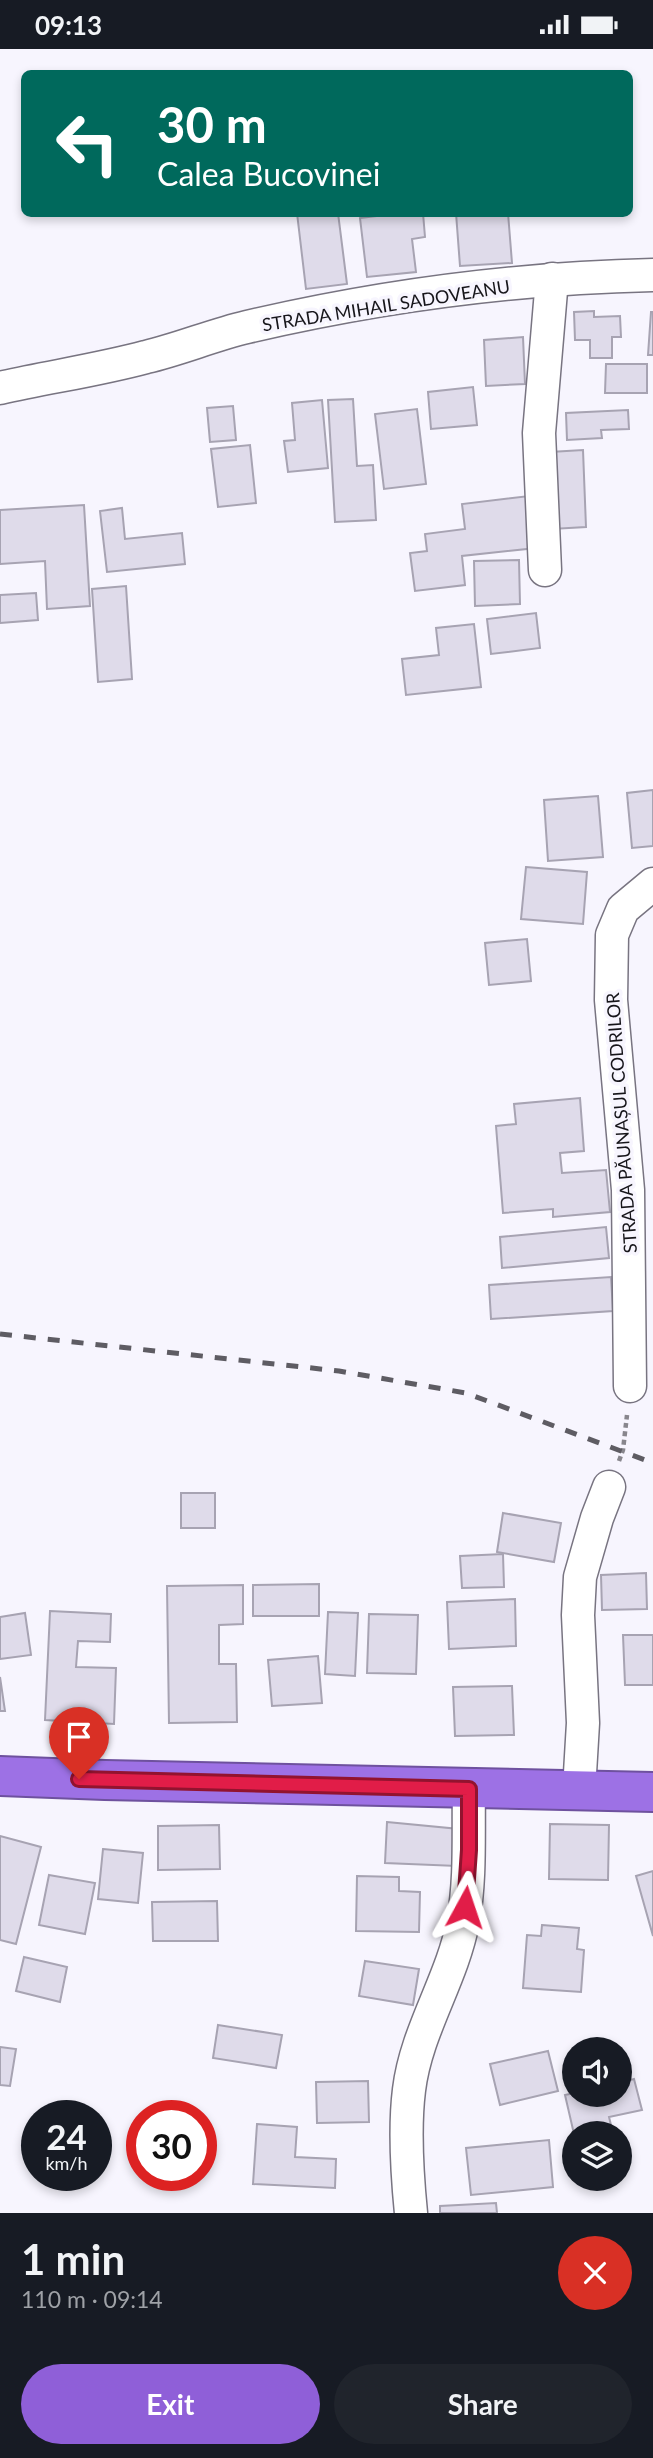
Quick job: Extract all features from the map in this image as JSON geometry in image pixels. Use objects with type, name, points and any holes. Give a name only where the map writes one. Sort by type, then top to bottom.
[{"type":"highway","points":[[0,1776],[653,1792]]},
{"type":"street","name":"STRADA MIHAIL SADOVEANU","points":[[0,389],[145,358],[259,325],[438,293],[552,279],[653,275]]},
{"type":"street","points":[[545,570],[539,433],[552,279]]},
{"type":"street","name":"STRADA PĂUNAȘUL CODRILOR","points":[[630,1386],[628,1190],[611,999],[612,935],[623,909],[653,884]]},
{"type":"street","points":[[579,1790],[583,1723],[578,1615],[580,1577],[609,1487]]},
{"type":"street","points":[[411,2213],[408,2165],[409,2089],[435,2001],[454,1959],[463,1923],[468,1891],[469,1789]]},
{"type":"path","points":[[609,1487],[623,1450],[630,1386]]},
{"type":"building","points":[[297,217],[339,217],[347,284],[306,289]]},
{"type":"building","points":[[423,217],[425,237],[412,239],[416,272],[367,277],[360,218]]},
{"type":"building","points":[[456,217],[508,217],[512,263],[460,266]]},
{"type":"building","points":[[594,311],[594,317],[620,316],[621,337],[612,337],[612,358],[590,358],[590,340],[575,340],[574,312]]},
{"type":"building","points":[[651,312],[653,355],[648,355]]},
{"type":"building","points":[[523,337],[525,384],[486,386],[484,340]]},
{"type":"building","points":[[606,364],[647,364],[647,393],[605,393]]},
{"type":"building","points":[[473,387],[477,425],[431,429],[428,392]]},
{"type":"building","points":[[353,399],[357,466],[373,465],[376,520],[335,522],[328,400]]},
{"type":"building","points":[[322,400],[328,468],[288,472],[284,441],[295,440],[292,403]]},
{"type":"building","points":[[233,406],[236,440],[210,442],[207,408]]},
{"type":"building","points":[[417,409],[426,484],[384,489],[375,414]]},
{"type":"building","points":[[628,410],[629,429],[601,430],[602,438],[567,440],[566,413]]},
{"type":"building","points":[[250,445],[256,503],[218,507],[211,449]]},
{"type":"building","points":[[583,450],[586,527],[552,529],[550,452]]},
{"type":"building","points":[[529,496],[536,548],[462,556],[465,585],[415,591],[410,553],[427,551],[425,534],[465,529],[462,504]]},
{"type":"building","points":[[84,505],[90,606],[47,609],[45,561],[0,564],[0,510]]},
{"type":"building","points":[[122,508],[125,539],[182,533],[185,564],[107,572],[100,511]]},
{"type":"building","points":[[519,560],[520,604],[475,606],[474,561]]},
{"type":"building","points":[[126,586],[132,679],[98,682],[92,589]]},
{"type":"building","points":[[36,593],[38,620],[0,623],[0,595]]},
{"type":"building","points":[[536,613],[540,648],[491,654],[487,619]]},
{"type":"building","points":[[474,624],[481,687],[406,695],[402,659],[439,655],[436,628]]},
{"type":"building","points":[[653,790],[653,846],[632,848],[627,793]]},
{"type":"building","points":[[598,796],[603,857],[548,861],[544,800]]},
{"type":"building","points":[[526,867],[587,872],[583,924],[521,919]]},
{"type":"building","points":[[527,939],[531,981],[489,985],[485,943]]},
{"type":"building","points":[[580,1098],[584,1151],[560,1153],[562,1173],[606,1170],[610,1212],[553,1217],[553,1209],[503,1213],[496,1126],[516,1124],[514,1104]]},
{"type":"building","points":[[606,1227],[609,1258],[502,1268],[500,1237]]},
{"type":"building","points":[[611,1277],[613,1311],[491,1319],[489,1285]]},
{"type":"building","points":[[181,1493],[215,1493],[215,1528],[181,1528]]},
{"type":"building","points":[[503,1513],[561,1523],[554,1562],[497,1552]]},
{"type":"building","points":[[503,1554],[504,1587],[462,1588],[460,1556]]},
{"type":"building","points":[[646,1573],[647,1609],[602,1610],[601,1575]]},
{"type":"building","points":[[319,1584],[319,1616],[253,1616],[253,1585]]},
{"type":"building","points":[[243,1585],[243,1624],[219,1625],[219,1664],[236,1664],[237,1722],[169,1723],[167,1586]]},
{"type":"building","points":[[515,1599],[516,1646],[449,1649],[447,1602]]},
{"type":"building","points":[[50,1611],[111,1614],[110,1642],[78,1641],[76,1667],[116,1668],[114,1724],[45,1720]]},
{"type":"building","points":[[328,1612],[358,1613],[355,1676],[325,1674]]},
{"type":"building","points":[[25,1613],[31,1655],[0,1659],[0,1617]]},
{"type":"building","points":[[369,1614],[418,1615],[416,1674],[367,1673]]},
{"type":"building","points":[[623,1635],[653,1635],[653,1685],[625,1685]]},
{"type":"building","points":[[318,1656],[322,1703],[272,1706],[268,1660]]},
{"type":"building","points":[[0,1677],[5,1711],[0,1711]]},
{"type":"building","points":[[512,1686],[514,1735],[455,1736],[453,1687]]},
{"type":"building","points":[[387,1822],[459,1829],[457,1866],[385,1863]]},
{"type":"building","points":[[550,1824],[609,1825],[608,1880],[549,1879]]},
{"type":"building","points":[[219,1825],[220,1869],[158,1870],[158,1826]]},
{"type":"building","points":[[0,1836],[41,1847],[16,1944],[0,1940]]},
{"type":"building","points":[[103,1849],[143,1853],[138,1903],[98,1899]]},
{"type":"building","points":[[653,1871],[653,1936],[636,1876]]},
{"type":"building","points":[[49,1875],[95,1883],[85,1934],[39,1925]]},
{"type":"building","points":[[357,1876],[399,1877],[399,1891],[420,1892],[419,1932],[356,1931]]},
{"type":"building","points":[[217,1901],[218,1941],[153,1941],[152,1902]]},
{"type":"building","points":[[542,1925],[579,1928],[577,1949],[584,1950],[581,1992],[523,1988],[527,1935],[541,1936]]},
{"type":"building","points":[[24,1957],[67,1967],[60,2002],[16,1991]]},
{"type":"building","points":[[365,1961],[419,1969],[413,2005],[359,1996]]},
{"type":"building","points":[[218,2025],[282,2035],[276,2068],[213,2058]]},
{"type":"building","points":[[0,2047],[16,2049],[10,2086],[0,2085]]},
{"type":"building","points":[[548,2051],[558,2091],[500,2105],[490,2064]]},
{"type":"building","points":[[632,2080],[642,2110],[609,2117],[610,2121],[571,2121],[568,2107],[632,2107]]},
{"type":"building","points":[[368,2081],[369,2122],[317,2123],[316,2082]]},
{"type":"building","points":[[257,2124],[297,2127],[295,2157],[336,2159],[335,2188],[253,2184]]},
{"type":"building","points":[[549,2140],[553,2187],[471,2195],[466,2148]]},
{"type":"building","points":[[496,2203],[497,2213],[440,2213],[440,2206]]},
{"type":"railway","points":[[0,1334],[339,1371],[466,1393],[653,1463]]},
{"type":"route","points":[[79,1779],[469,1789],[468,1891],[465,1907]]}]
